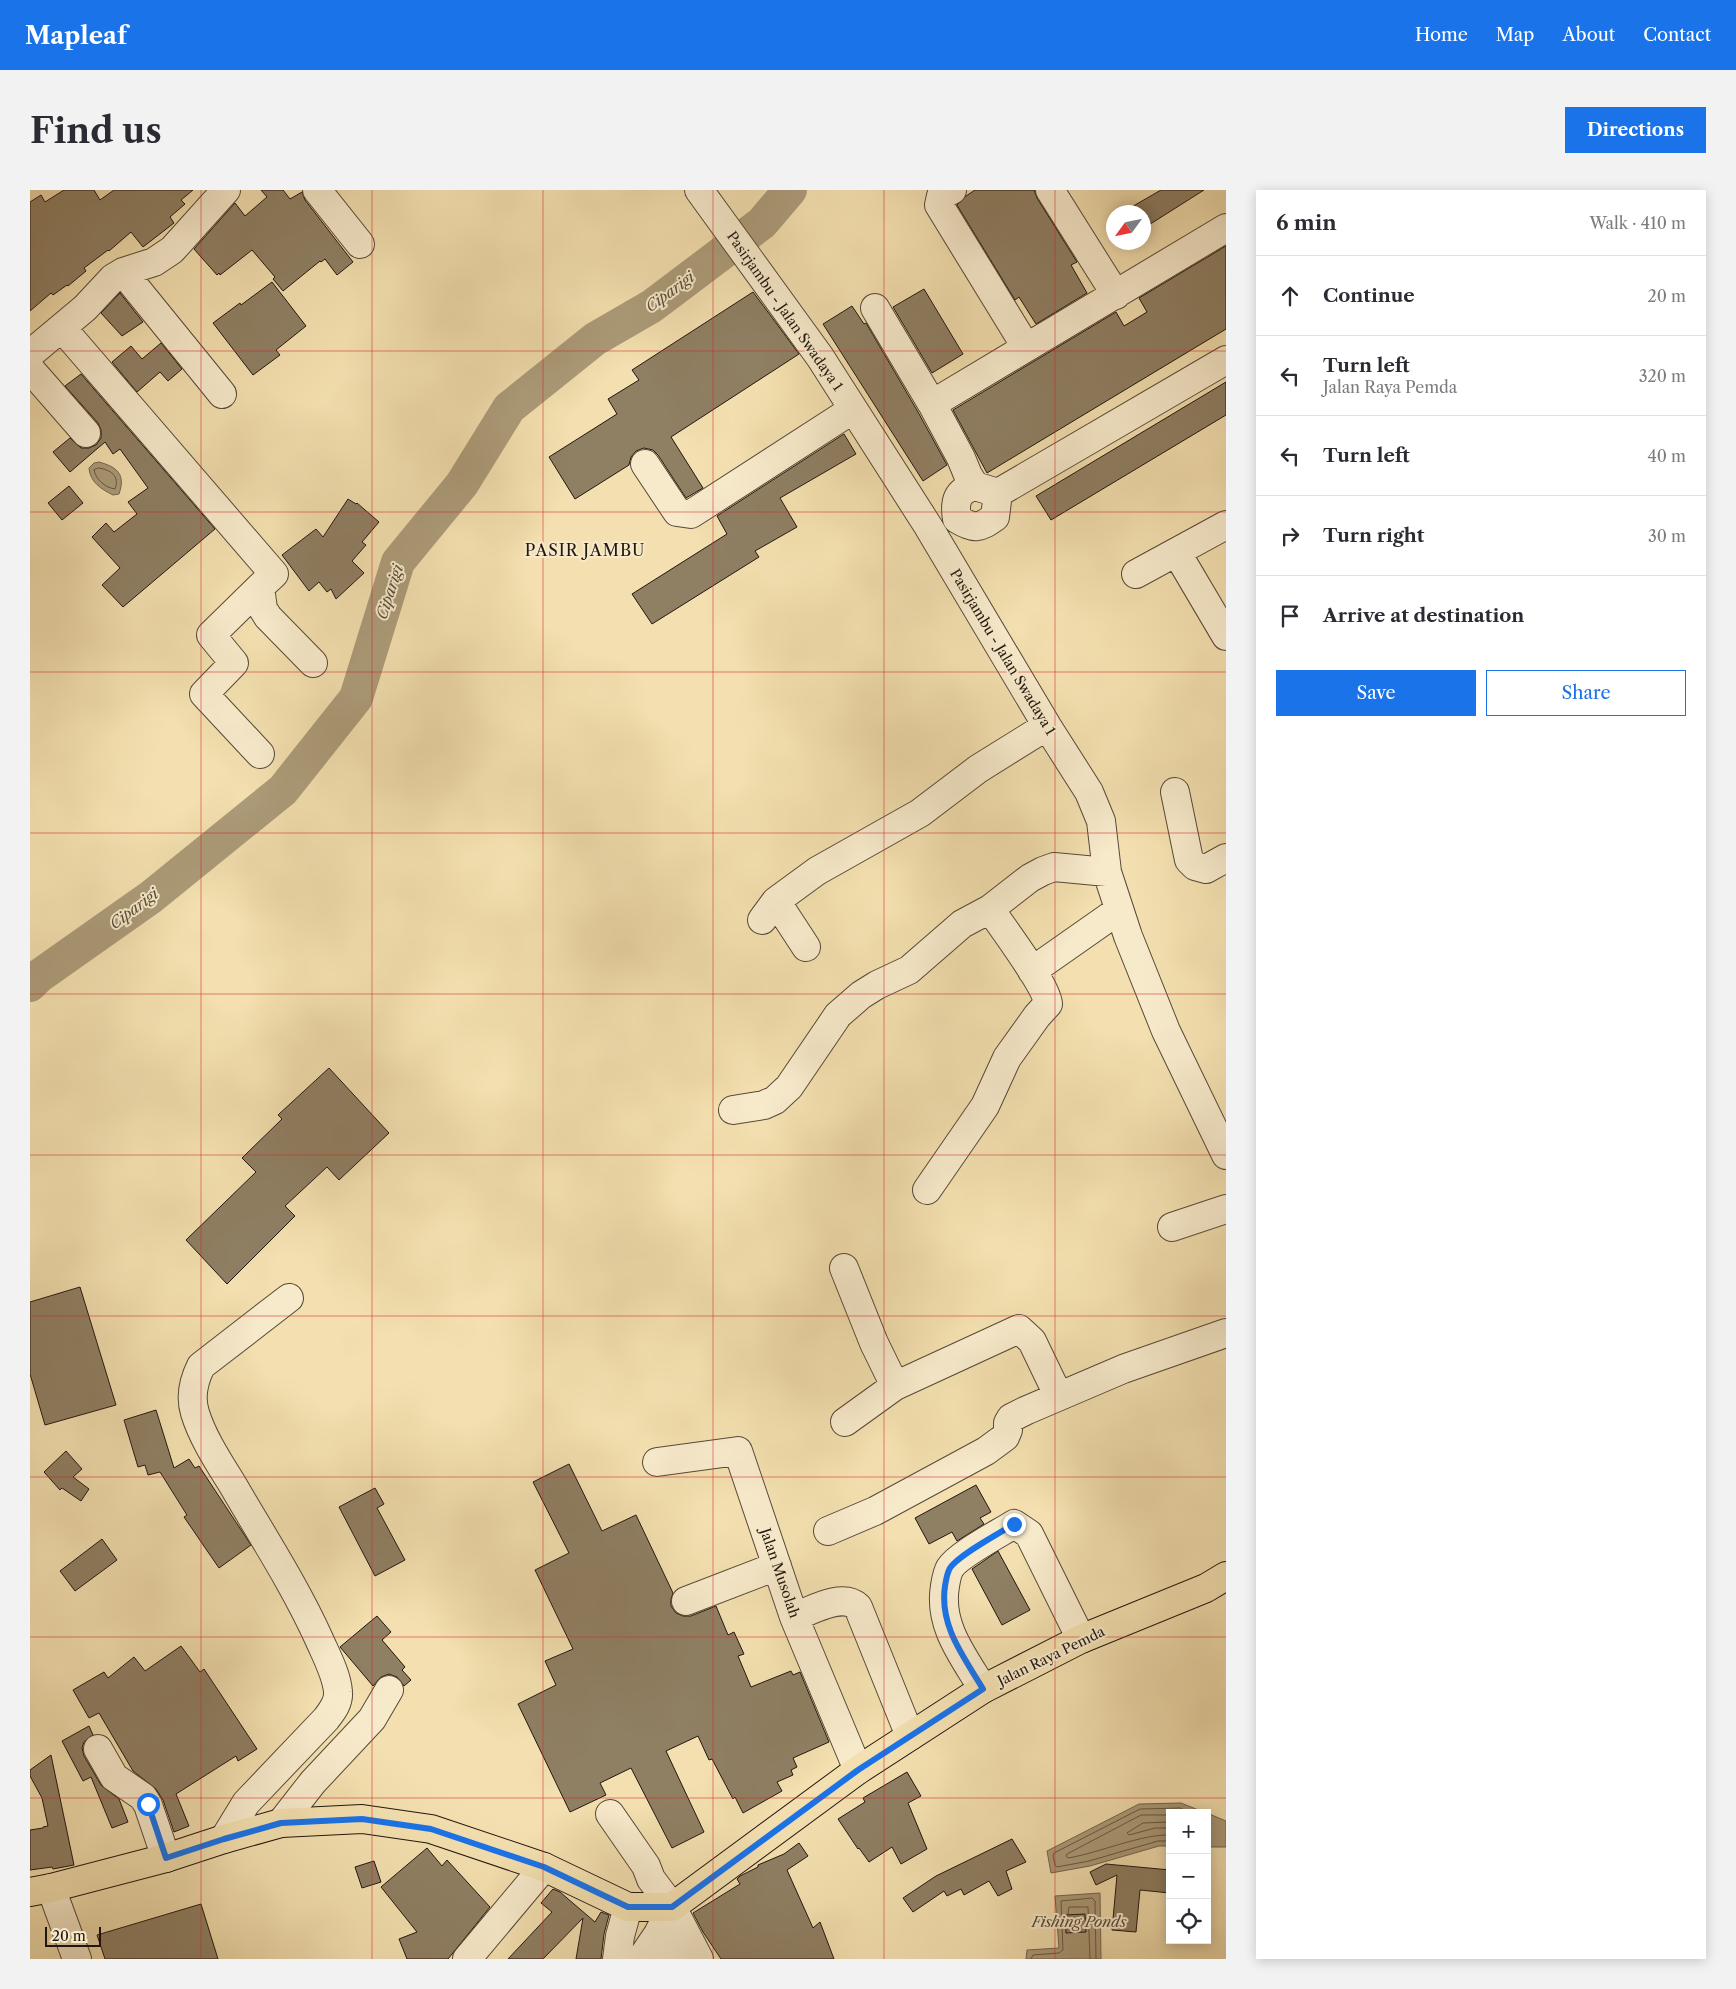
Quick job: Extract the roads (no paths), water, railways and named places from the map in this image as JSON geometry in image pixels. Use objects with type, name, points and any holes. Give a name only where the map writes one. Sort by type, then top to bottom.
[{"type":"main road","name":"Jalan Raya Pemda","points":[[672,1907],[858,1770],[983,1689],[1081,1639],[1206,1588],[1226,1576]]},
{"type":"main road","points":[[40,1890],[166,1858],[281,1823],[362,1819],[431,1829],[544,1867],[628,1907],[672,1907]]},
{"type":"street","points":[[317,190],[360,244]]},
{"type":"street","name":"Pasirjambu - Jalan Swadaya 1","points":[[699,190],[820,357],[852,410],[928,526],[1047,726],[1089,792],[1101,821],[1107,872],[1128,936],[1166,1031],[1226,1154]]},
{"type":"street","points":[[952,190],[942,196],[939,205],[1026,347]]},
{"type":"street","points":[[30,354],[85,308],[113,278],[123,272],[154,262],[172,250],[219,192]]},
{"type":"street","points":[[1059,193],[1116,295]]},
{"type":"street","points":[[932,404],[1226,228]]},
{"type":"street","points":[[123,272],[222,394]]},
{"type":"street","points":[[875,308],[932,404],[968,475],[987,490],[1226,360]]},
{"type":"street","points":[[62,328],[274,574],[211,634],[234,663],[204,694],[260,754]]},
{"type":"street","points":[[30,369],[86,433]]},
{"type":"street","points":[[645,464],[677,512],[691,514],[852,410]]},
{"type":"street","points":[[1136,574],[1226,525]]},
{"type":"street","points":[[1177,553],[1226,636]]},
{"type":"street","points":[[260,587],[263,608],[268,617],[313,662]]},
{"type":"street","points":[[806,947],[769,911],[816,871],[920,813],[978,769],[1047,726]]},
{"type":"street","points":[[1175,792],[1189,860],[1192,864],[1206,869],[1226,858]]},
{"type":"street","points":[[733,1110],[764,1105],[775,1100],[789,1086],[838,1015],[861,995],[909,970],[962,924],[990,909],[1030,878],[1054,868],[1107,872]]},
{"type":"street","points":[[927,1190],[985,1106],[1006,1058],[1037,1016],[1047,1007],[1047,997],[1032,971],[990,909]]},
{"type":"street","points":[[1032,971],[1120,910]]},
{"type":"street","points":[[1172,1227],[1226,1209]]},
{"type":"street","points":[[844,1268],[874,1343],[896,1386]]},
{"type":"street","points":[[224,1839],[246,1803],[326,1719],[336,1705],[339,1693],[335,1678],[314,1628],[272,1549],[251,1517],[206,1438],[195,1412],[193,1393],[195,1379],[201,1366],[289,1298]]},
{"type":"street","points":[[846,1422],[896,1386],[1019,1329],[1032,1341],[1058,1395]]},
{"type":"street","points":[[828,1531],[875,1511],[986,1451],[1006,1437],[1008,1422],[1011,1418],[1058,1395],[1123,1369],[1226,1333]]},
{"type":"street","name":"Jalan Musolah","points":[[657,1462],[738,1451],[794,1617],[858,1770]]},
{"type":"street","points":[[983,1689],[952,1636],[945,1619],[943,1598],[946,1578],[951,1567],[964,1556],[1014,1524],[1028,1534],[1081,1639]]},
{"type":"street","points":[[686,1600],[777,1566]]},
{"type":"street","points":[[794,1617],[835,1602],[845,1601],[853,1603],[858,1607],[910,1736]]},
{"type":"street","points":[[281,1823],[313,1782],[372,1719],[389,1690]]},
{"type":"street","points":[[98,1750],[114,1777],[132,1788],[148,1804],[166,1858]]},
{"type":"street","points":[[610,1814],[646,1866],[651,1879],[672,1907],[699,1959]]},
{"type":"street","points":[[467,1959],[544,1867]]},
{"type":"street","points":[[40,1890],[77,1959]]},
{"type":"street","points":[[617,1959],[620,1936],[628,1907]]},
{"type":"street","points":[[641,1959],[658,1934],[672,1907]]},
{"type":"street","points":[[658,1934],[675,1959]]},
{"type":"water","points":[[99,462],[111,466],[118,472],[121,481],[119,494],[113,495],[100,488],[91,477],[89,468],[94,463]]},
{"type":"water","name":"Fishing Ponds","points":[[1181,1803],[1196,1809],[1166,1809],[1166,1846],[1159,1846],[1090,1866],[1051,1873],[1047,1851],[1139,1804]]},
{"type":"water","points":[[1211,1815],[1226,1821],[1226,1847],[1211,1847]]},
{"type":"water","name":"Fishing Ponds","points":[[1100,1893],[1101,1959],[1026,1959],[1027,1950],[1059,1948],[1055,1896]]},
{"type":"waterway","name":"Ciparigi","points":[[30,985],[39,976],[151,897],[283,790],[356,698],[398,562],[462,484],[509,408],[595,339],[652,306],[762,223],[790,190]]},
{"type":"district","name":"PASIR JAMBU","points":[[585,550]]}]
